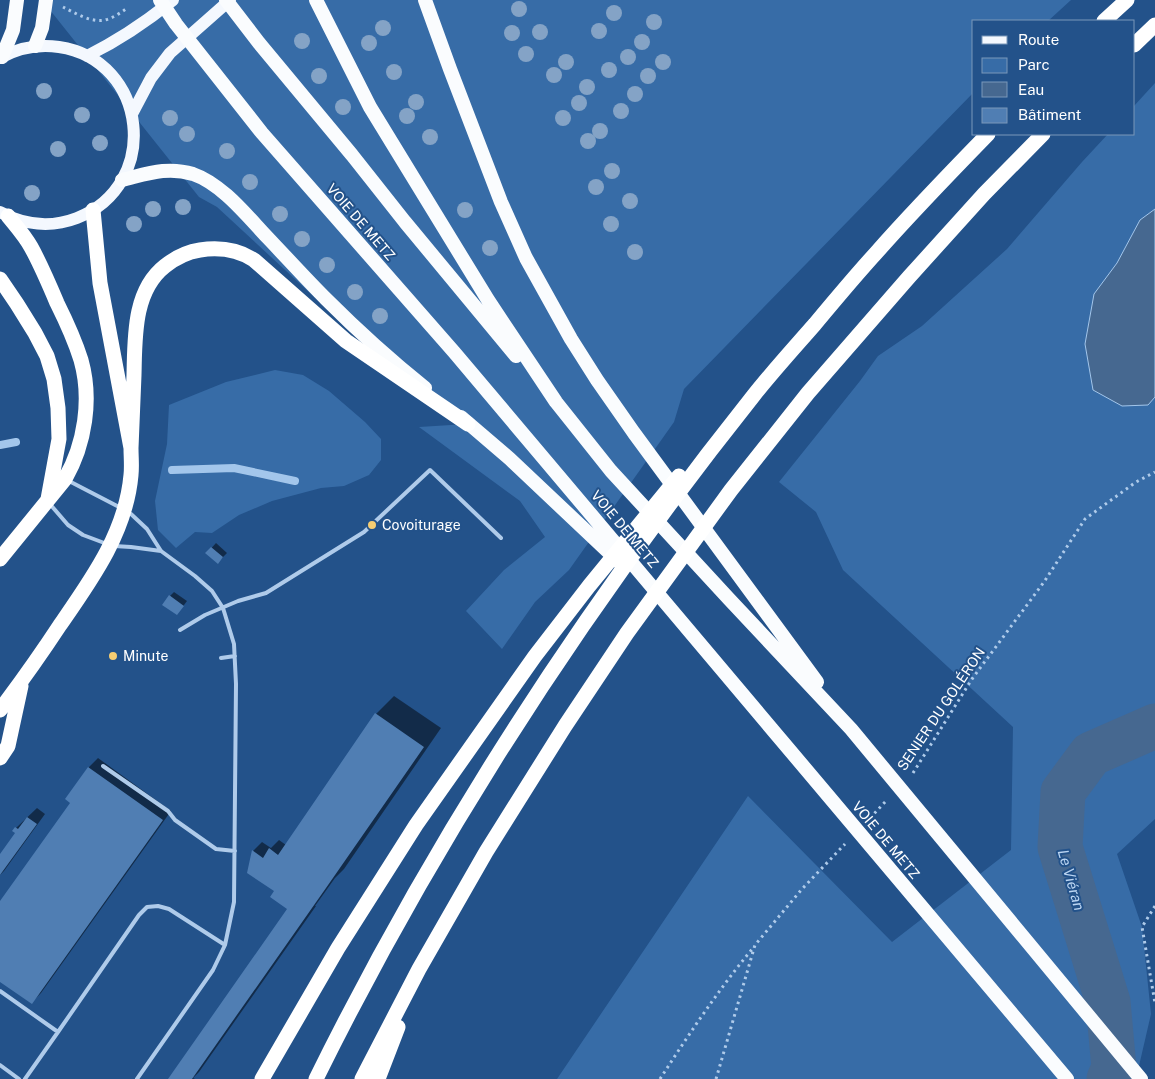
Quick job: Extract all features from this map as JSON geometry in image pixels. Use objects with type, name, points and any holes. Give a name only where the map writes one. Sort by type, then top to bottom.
[{"type":"highway","points":[[1,58],[13,30],[17,0]]},
{"type":"highway","name":"VOIE DE METZ","points":[[160,0],[176,24],[262,132],[454,352],[585,506],[1067,1079]]},
{"type":"highway","points":[[226,0],[258,43],[556,402]]},
{"type":"highway","name":"VOIE DE METZ","points":[[316,0],[370,107],[488,300],[556,402],[611,470],[852,730],[1141,1079]]},
{"type":"highway","points":[[425,0],[498,194],[526,258],[571,339],[634,434],[852,730]]},
{"type":"highway","points":[[1105,20],[1127,0]]},
{"type":"highway","points":[[35,46],[42,28],[46,2]]},
{"type":"highway","points":[[1135,44],[1155,25]]},
{"type":"highway","points":[[262,1079],[338,948],[416,825],[524,672],[589,586],[702,448],[756,392],[877,252],[987,135]]},
{"type":"highway","points":[[362,1079],[420,969],[486,852],[564,726],[627,632],[731,490],[808,393],[909,276],[984,194],[1042,135]]},
{"type":"highway","points":[[122,180],[171,170],[198,176],[226,195],[353,326],[510,459],[674,612]]},
{"type":"highway","points":[[93,210],[100,283],[131,448]]},
{"type":"highway","points":[[0,559],[65,479],[73,465],[83,431],[86,410],[81,361],[65,321],[31,246],[4,214]]},
{"type":"highway","points":[[0,710],[22,682],[93,577],[111,546],[124,510],[131,474],[138,314],[144,294],[156,274],[179,256],[211,248],[235,251],[246,255],[346,341],[468,424]]},
{"type":"highway","points":[[0,279],[47,356],[54,379],[58,408],[59,439],[47,501]]},
{"type":"highway","points":[[316,1079],[386,946],[479,783],[630,557],[756,392]]},
{"type":"highway","points":[[0,696],[22,682]]},
{"type":"highway","points":[[0,769],[22,682]]},
{"type":"highway","points":[[378,1079],[420,969]]},
{"type":"main road","points":[[86,56],[102,49],[139,26],[173,0]]},
{"type":"main road","points":[[132,114],[151,78],[170,53],[230,0]]},
{"type":"main road","points":[[1,58],[18,50],[35,46],[62,48],[86,56],[112,76],[124,94],[132,114],[134,132],[133,149],[129,165],[122,180],[109,197],[93,210],[73,220],[51,224],[29,223],[4,214]]},
{"type":"lane","points":[[180,630],[206,615],[238,601],[266,593],[364,532],[430,470],[501,538]]},
{"type":"lane","points":[[65,479],[131,514],[147,529],[161,551],[212,591],[223,608],[234,644],[236,746],[234,902],[225,945],[213,970],[137,1079]]},
{"type":"lane","points":[[47,501],[68,524],[83,535],[111,546],[161,551]]},
{"type":"lane","points":[[221,658],[235,656]]},
{"type":"lane","points":[[103,766],[168,811],[175,820],[216,849],[234,851]]},
{"type":"lane","points":[[25,1079],[139,915],[147,907],[158,906],[169,909],[225,945]]},
{"type":"lane","points":[[0,991],[58,1032]]},
{"type":"lane","points":[[0,1065],[19,1079]]},
{"type":"path","points":[[46,2],[92,20],[105,20],[130,6]]},
{"type":"path","name":"SENIER DU GOLÉRON","points":[[912,774],[972,679],[1044,582],[1086,519],[1136,482],[1155,472]]},
{"type":"path","points":[[864,824],[892,796]]},
{"type":"path","points":[[660,1079],[737,967],[802,889],[850,839]]},
{"type":"path","points":[[1155,906],[1142,927],[1155,1003]]},
{"type":"path","points":[[716,1079],[755,945]]},
{"type":"green space","points":[[42,0],[1071,0],[1049,20],[972,20],[972,94],[684,389],[674,422],[569,570],[535,602],[502,649],[466,611],[504,570],[545,537],[520,501],[419,427],[467,424],[404,380],[217,207],[199,197]]},
{"type":"green space","points":[[1155,83],[1155,819],[1117,854],[1142,927],[1151,1014],[1136,1079],[557,1079],[748,796],[892,942],[1011,850],[1013,727],[843,570],[816,512],[779,482],[878,356],[922,326],[1007,249],[1107,135],[1135,135],[1135,105]]},
{"type":"green space","points":[[275,370],[303,375],[329,391],[365,422],[381,439],[381,460],[369,475],[344,486],[321,488],[272,501],[239,515],[212,533],[195,532],[176,548],[158,530],[155,501],[167,444],[169,405],[226,382]]},
{"type":"water","points":[[1155,209],[1155,397],[1148,405],[1122,406],[1093,390],[1085,344],[1094,294],[1117,263],[1140,220]]},
{"type":"building","points":[[211,547],[223,557],[218,564],[205,553]]},
{"type":"building","points":[[169,595],[184,606],[177,615],[162,605]]},
{"type":"building","points":[[375,713],[424,747],[192,1079],[168,1079],[287,909],[270,897],[274,891],[247,873],[252,850],[263,858],[269,848],[278,855]]},
{"type":"building","points":[[88,767],[163,820],[32,1004],[0,982],[0,901],[70,803],[65,799]]},
{"type":"building","points":[[27,817],[37,824],[0,875],[0,854],[15,833],[12,831],[15,827],[18,829]]},
{"type":"waterway","points":[[0,445],[16,442]]},
{"type":"waterway","points":[[172,470],[234,468],[295,481]]},
{"type":"waterway","name":"Le Viéran","points":[[1109,1079],[1114,1068],[1108,1002],[1060,847],[1063,792],[1091,754],[1155,726]]},
{"type":"place","name":"Covoiturage","points":[[372,525]]},
{"type":"place","name":"Minute","points":[[113,656]]}]
